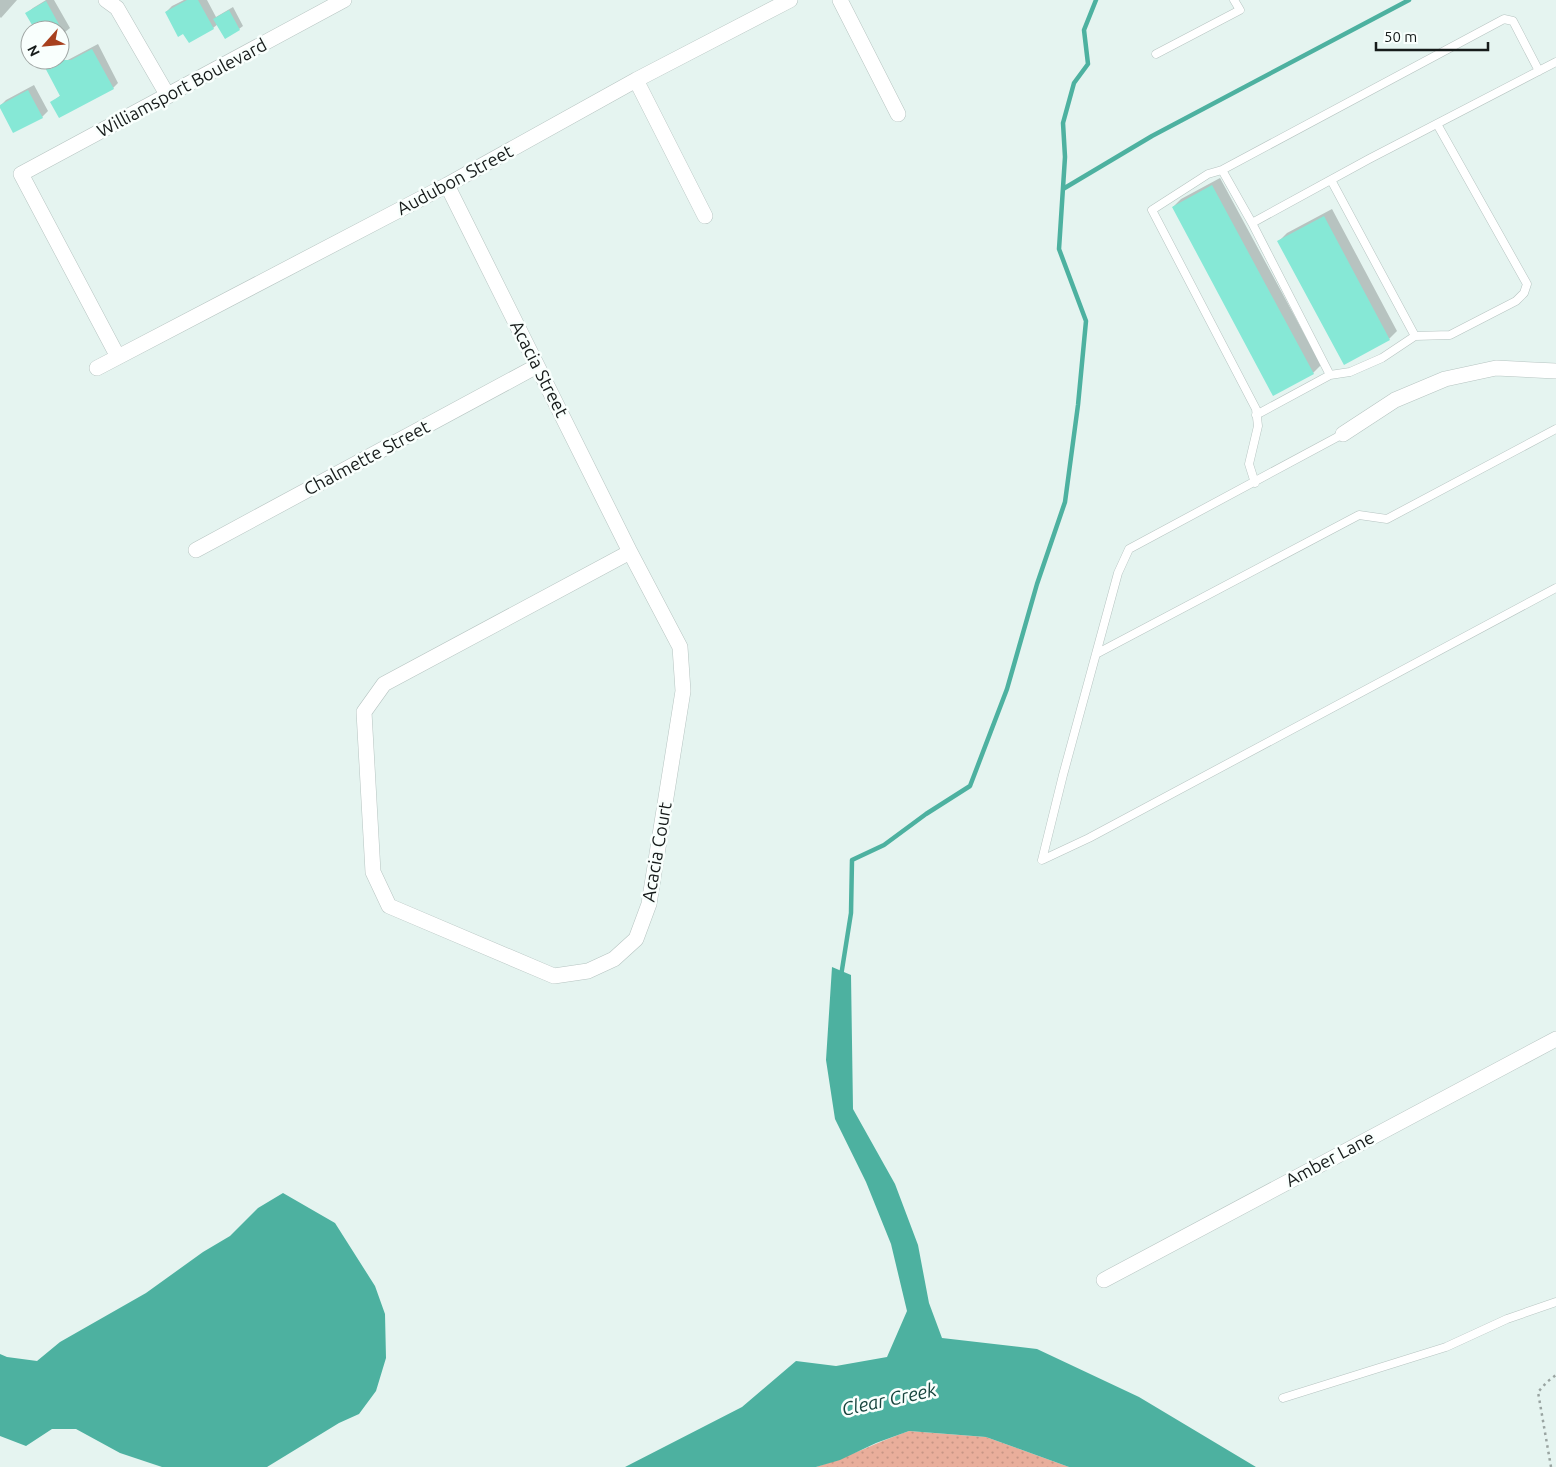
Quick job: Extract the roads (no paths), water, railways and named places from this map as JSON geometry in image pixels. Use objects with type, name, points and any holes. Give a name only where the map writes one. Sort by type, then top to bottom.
[{"type":"street","points":[[106,0],[117,8],[168,96]]},
{"type":"street","name":"Williamsport Boulevard","points":[[118,357],[20,174],[344,0]]},
{"type":"street","name":"Audubon Street","points":[[97,368],[447,185],[636,80],[790,0]]},
{"type":"street","points":[[840,0],[898,114]]},
{"type":"street","points":[[636,80],[705,216]]},
{"type":"street","name":"Acacia Street","points":[[447,185],[630,552]]},
{"type":"street","name":"Chalmette Street","points":[[196,550],[537,366]]},
{"type":"street","points":[[1343,434],[1396,400],[1445,379],[1496,368],[1556,371]]},
{"type":"street","name":"Acacia Court","points":[[630,552],[680,647],[683,691],[649,904],[636,939],[614,959],[588,971],[554,976],[389,906],[373,872],[364,712],[384,684],[630,552]]},
{"type":"street","name":"Amber Lane","points":[[1104,1280],[1556,1039]]},
{"type":"lane","points":[[1156,54],[1240,10],[1234,0]]},
{"type":"lane","points":[[1255,482],[1249,464],[1258,426],[1256,409],[1152,210],[1208,174],[1222,170],[1504,19],[1513,21],[1539,71]]},
{"type":"lane","points":[[1252,223],[1556,62]]},
{"type":"lane","points":[[1256,416],[1330,375],[1350,372],[1382,358],[1415,336],[1450,335],[1516,301],[1524,293],[1527,284],[1437,124]]},
{"type":"lane","points":[[1222,170],[1252,223],[1330,375]]},
{"type":"lane","points":[[1331,180],[1415,336]]},
{"type":"lane","points":[[1096,654],[1359,514],[1387,519],[1556,429]]},
{"type":"lane","points":[[1343,434],[1129,549],[1118,573],[1042,860],[1089,838],[1556,588]]},
{"type":"lane","points":[[1283,1398],[1446,1347],[1507,1319],[1556,1302]]},
{"type":"water","name":"Clear Creek","points":[[832,967],[851,975],[853,1109],[895,1184],[918,1245],[929,1303],[942,1338],[1037,1349],[1139,1397],[1256,1467],[1069,1467],[986,1437],[909,1431],[876,1443],[840,1460],[816,1467],[625,1467],[742,1407],[796,1361],[836,1366],[887,1357],[907,1311],[891,1244],[866,1182],[835,1119],[826,1060]]},
{"type":"water","points":[[283,1193],[335,1223],[375,1286],[385,1314],[386,1358],[376,1391],[359,1414],[339,1423],[267,1467],[162,1467],[120,1453],[76,1429],[52,1429],[26,1446],[0,1436],[0,1354],[7,1357],[37,1361],[60,1342],[146,1293],[203,1252],[230,1236],[258,1208]]},
{"type":"waterway","points":[[841,976],[851,913],[852,860],[884,845],[926,814],[970,786],[1007,689],[1037,584],[1065,502],[1078,405],[1086,321],[1059,249],[1065,157],[1063,123],[1074,83],[1088,64],[1084,30],[1096,0]]},
{"type":"waterway","points":[[1063,189],[1152,136],[1409,0]]}]
